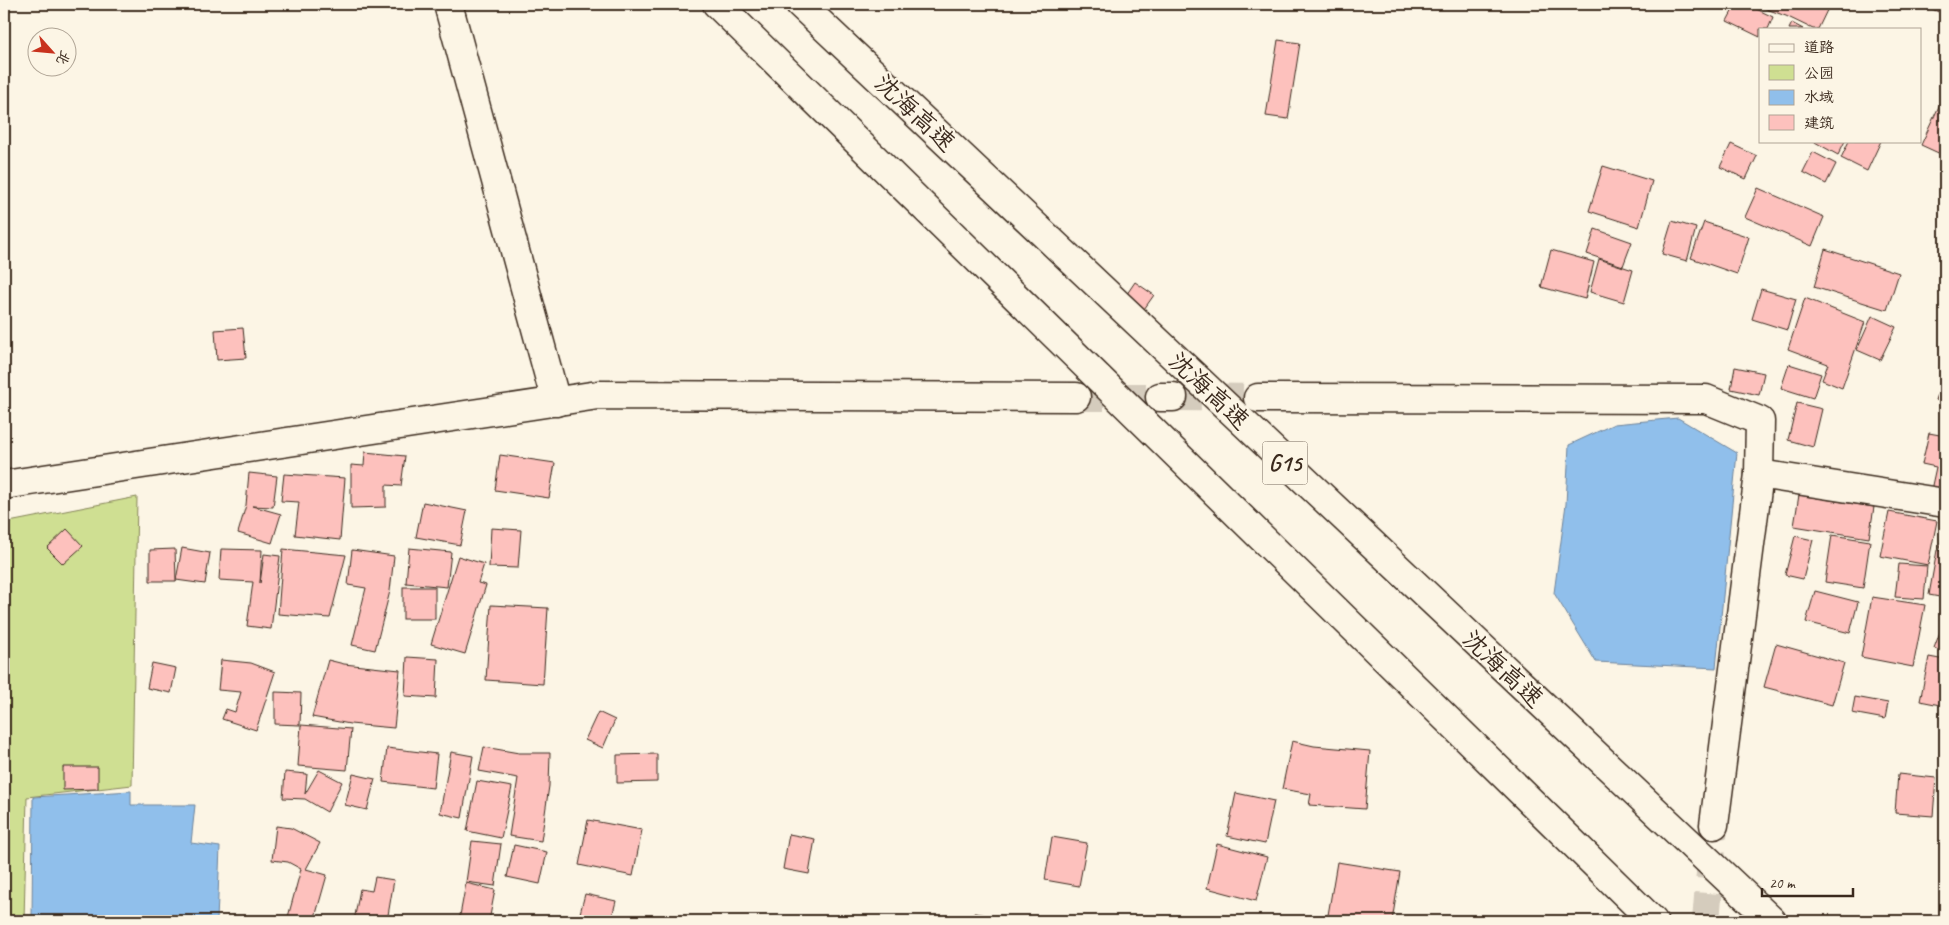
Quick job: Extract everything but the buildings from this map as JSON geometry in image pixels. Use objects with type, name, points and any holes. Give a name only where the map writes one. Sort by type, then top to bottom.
[{"type":"main road","points":[[448,4],[556,402]]},
{"type":"main road","points":[[717,4],[1653,921]]},
{"type":"main road","name":"沈海高速","points":[[800,4],[1772,921]]},
{"type":"main road","points":[[4,486],[598,395],[1076,397]]},
{"type":"main road","points":[[1258,398],[1706,399],[1760,420],[1759,474],[1714,825]]},
{"type":"main road","points":[[1759,474],[1945,503]]},
{"type":"green space","points":[[137,497],[132,785],[27,797],[24,921],[4,921],[4,523]]},
{"type":"water","points":[[1678,418],[1737,453],[1716,668],[1596,662],[1554,593],[1566,504],[1569,445],[1614,424]]},
{"type":"water","points":[[131,791],[131,805],[195,805],[191,843],[220,847],[217,921],[32,921],[33,797]]},
{"type":"tunnel","points":[[1076,397],[1160,397]]},
{"type":"tunnel","points":[[1173,397],[1258,398]]},
{"type":"tunnel","points":[[1706,921],[1714,825]]}]
